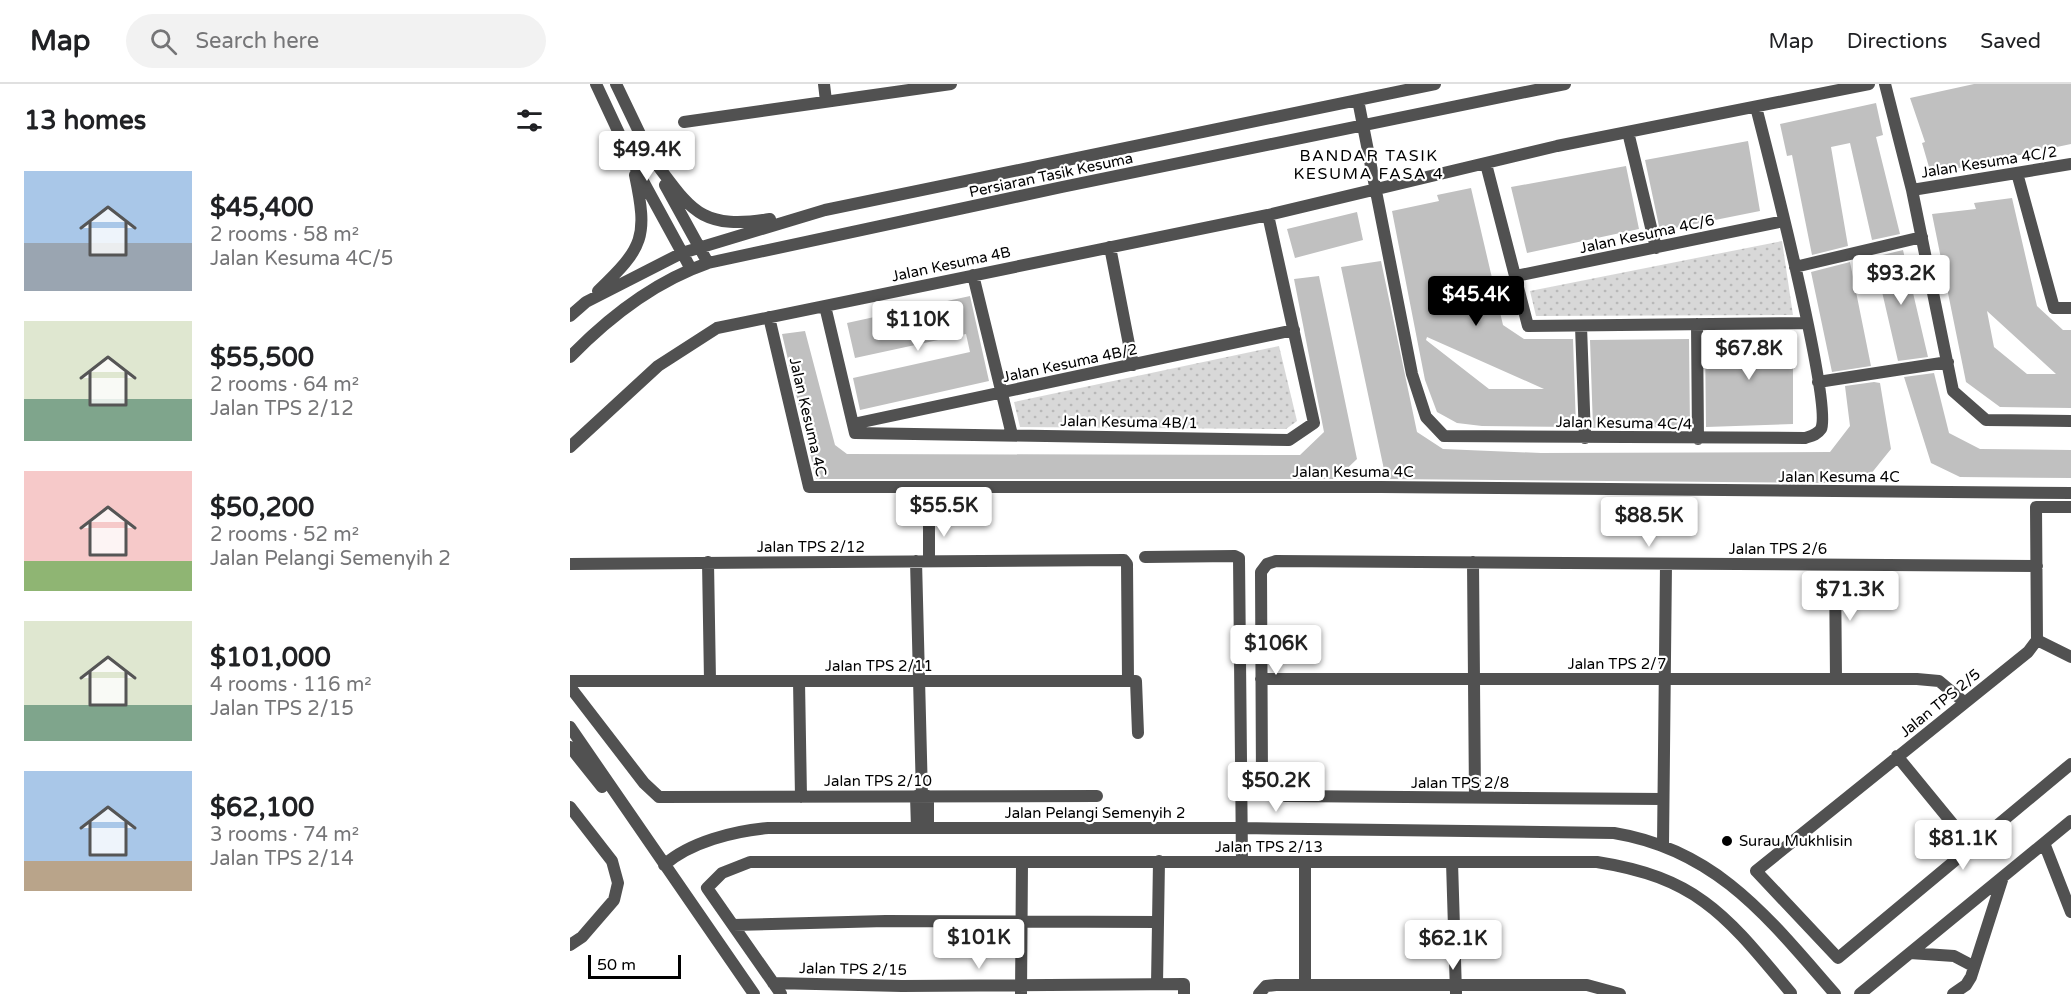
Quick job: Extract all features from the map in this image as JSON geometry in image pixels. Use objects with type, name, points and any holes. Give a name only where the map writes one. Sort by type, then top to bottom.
[{"type":"street","points":[[596,84],[632,161],[692,269]]},
{"type":"street","points":[[616,84],[649,154],[708,263]]},
{"type":"street","points":[[824,84],[826,101]]},
{"type":"street","points":[[684,122],[951,84]]},
{"type":"street","name":"Persiaran Tasik Kesuma","points":[[570,316],[586,302],[698,247],[825,210],[1435,84]]},
{"type":"street","name":"Persiaran Tasik Kesuma","points":[[570,357],[593,333],[630,306],[692,269],[708,263],[1062,187],[1565,84]]},
{"type":"street","points":[[1377,187],[1628,132],[1869,84]]},
{"type":"street","points":[[1885,84],[1912,190],[1953,391],[1986,420],[2071,421]]},
{"type":"street","name":"Jalan Kesuma 4C/4","points":[[1358,100],[1377,187],[1412,374],[1426,417],[1444,436],[1805,438],[1815,435],[1821,428],[1823,416],[1818,382],[1795,267],[1756,107]]},
{"type":"street","points":[[1628,132],[1656,248]]},
{"type":"street","points":[[649,154],[688,204],[722,223],[754,222],[825,210]]},
{"type":"street","points":[[586,302],[631,258],[640,242],[643,213],[632,161]]},
{"type":"street","points":[[1486,164],[1528,326],[1807,323]]},
{"type":"street","name":"Jalan Kesuma 4C/2","points":[[1912,190],[2071,164]]},
{"type":"street","points":[[2017,173],[2054,309],[2071,308]]},
{"type":"street","name":"Jalan Kesuma 4B","points":[[570,447],[658,366],[717,328],[1268,215],[1377,187]]},
{"type":"street","name":"Jalan Kesuma 4B/1","points":[[853,424],[855,433],[1289,440],[1314,423],[1268,215]]},
{"type":"street","name":"Jalan Kesuma 4C/6","points":[[1516,276],[1784,221]]},
{"type":"street","points":[[1795,267],[1922,237]]},
{"type":"street","points":[[1110,247],[1132,365]]},
{"type":"street","points":[[973,275],[1012,435]]},
{"type":"street","points":[[825,306],[853,424]]},
{"type":"street","name":"Jalan Kesuma 4C","points":[[769,317],[809,487],[1381,487],[2071,493]]},
{"type":"street","points":[[1697,324],[1698,439]]},
{"type":"street","points":[[1581,326],[1585,438]]},
{"type":"street","name":"Jalan Kesuma 4B/2","points":[[853,424],[1293,330]]},
{"type":"street","points":[[1818,382],[1948,362]]},
{"type":"street","points":[[2071,507],[2036,507],[2037,640],[2071,657]]},
{"type":"street","points":[[923,828],[920,681],[922,561],[928,516]]},
{"type":"street","points":[[1145,556],[1235,555],[1239,558],[1242,862]]},
{"type":"street","name":"Jalan TPS 2/12","points":[[570,564],[1124,560],[1127,564],[1128,681]]},
{"type":"street","name":"Jalan TPS 2/6","points":[[1262,679],[1261,572],[1267,564],[1276,561],[2037,566]]},
{"type":"street","points":[[708,562],[710,681]]},
{"type":"street","points":[[1473,562],[1475,798]]},
{"type":"street","points":[[1663,845],[1666,564]]},
{"type":"street","points":[[1834,565],[1836,679]]},
{"type":"street","name":"Jalan TPS 2/5","points":[[1970,845],[1838,958],[1756,871],[2028,652],[2037,640]]},
{"type":"street","name":"Jalan TPS 2/7","points":[[1262,679],[1939,681],[1964,702]]},
{"type":"street","name":"Jalan TPS 2/8","points":[[1262,679],[1262,781],[1267,789],[1286,796],[1663,800]]},
{"type":"street","name":"Jalan TPS 2/11","points":[[570,681],[1128,681]]},
{"type":"street","points":[[799,681],[801,797]]},
{"type":"street","points":[[1128,681],[1137,684],[1138,733]]},
{"type":"street","name":"Jalan TPS 2/10","points":[[570,687],[644,783],[659,797],[1097,796]]},
{"type":"street","points":[[570,728],[754,994]]},
{"type":"street","points":[[570,747],[664,866]]},
{"type":"street","points":[[1897,756],[1970,845],[2071,764]]},
{"type":"street","points":[[570,807],[612,861],[618,883],[614,900],[582,937],[570,945]]},
{"type":"street","points":[[1860,994],[2071,821]]},
{"type":"street","name":"Jalan Pelangi Semenyih 2","points":[[664,866],[675,855],[741,830],[1241,828],[1614,833],[1641,837],[1663,845],[1741,891],[1835,994]]},
{"type":"street","points":[[2044,843],[2071,912]]},
{"type":"street","points":[[1157,984],[1159,861]]},
{"type":"street","name":"Jalan TPS 2/13","points":[[732,924],[707,888],[722,873],[750,862],[1597,862],[1626,866],[1662,878],[1704,899],[1733,924],[1791,993]]},
{"type":"street","points":[[1021,989],[1022,862]]},
{"type":"street","points":[[1305,862],[1305,985]]},
{"type":"street","points":[[1452,862],[1456,990]]},
{"type":"street","points":[[1953,994],[1966,985],[2003,877]]},
{"type":"street","points":[[732,924],[1158,922]]},
{"type":"street","points":[[732,924],[781,994]]},
{"type":"street","points":[[1910,953],[1954,956],[1973,966]]},
{"type":"street","name":"Jalan TPS 2/15","points":[[773,983],[1021,989],[1157,984],[1184,989]]},
{"type":"street","points":[[1259,994],[1266,986],[1276,985],[1456,990],[1587,985],[1620,994]]},
{"type":"shaded area","points":[[1782,241],[1793,315],[1536,316],[1530,291]]},
{"type":"shaded area","points":[[1279,346],[1297,421],[1286,429],[1020,427],[1014,402]]},
{"type":"building","points":[[1974,84],[2071,84],[2071,144],[1931,174],[1922,143],[1925,142],[1910,98]]},
{"type":"building","points":[[1876,103],[1883,135],[1876,137],[1900,234],[1872,240],[1850,143],[1831,147],[1848,246],[1812,255],[1792,155],[1787,156],[1780,124]]},
{"type":"building","points":[[1748,141],[1760,211],[1660,231],[1645,160]]},
{"type":"building","points":[[1626,166],[1639,229],[1527,253],[1511,187]]},
{"type":"building","points":[[1471,188],[1503,325],[1524,339],[1573,339],[1576,427],[1482,426],[1457,423],[1437,412],[1425,380],[1392,211],[1439,201],[1437,195]],"holes":[[[1427,337],[1544,389],[1489,389],[1426,340]]]},
{"type":"building","points":[[2012,198],[2037,306],[2063,330],[2071,330],[2071,408],[2000,407],[1966,382],[1932,214],[1976,209],[1974,203]],"holes":[[[1987,311],[2056,374],[2027,374],[1994,347]]]},
{"type":"building","points":[[1357,212],[1363,240],[1295,258],[1287,229]]},
{"type":"building","points":[[1903,250],[1928,357],[1898,361],[1874,257]]},
{"type":"building","points":[[1381,261],[1417,432],[1443,449],[1541,453],[1830,452],[1850,426],[1845,386],[1874,382],[1880,383],[1891,449],[1866,480],[1849,483],[1386,479],[1341,267]]},
{"type":"building","points":[[1850,262],[1871,366],[1832,372],[1811,272]]},
{"type":"building","points":[[1319,276],[1357,459],[1336,479],[816,479],[782,334],[805,331],[835,445],[847,454],[1300,455],[1324,432],[1294,279]]},
{"type":"building","points":[[970,296],[989,381],[860,410],[853,378],[970,352],[966,334],[855,358],[847,323]]},
{"type":"building","points":[[1793,336],[1793,424],[1706,427],[1705,337]]},
{"type":"building","points":[[1689,339],[1690,427],[1593,428],[1590,340]]},
{"type":"building","points":[[1934,373],[1949,433],[1980,449],[2071,450],[2071,478],[1960,477],[1931,463],[1904,377]]},
{"type":"place","name":"Surau Mukhlisin","points":[[1727,841]]},
{"type":"district","name":"BANDAR TASIK KESUMA FASA 4","points":[[1369,164]]}]
